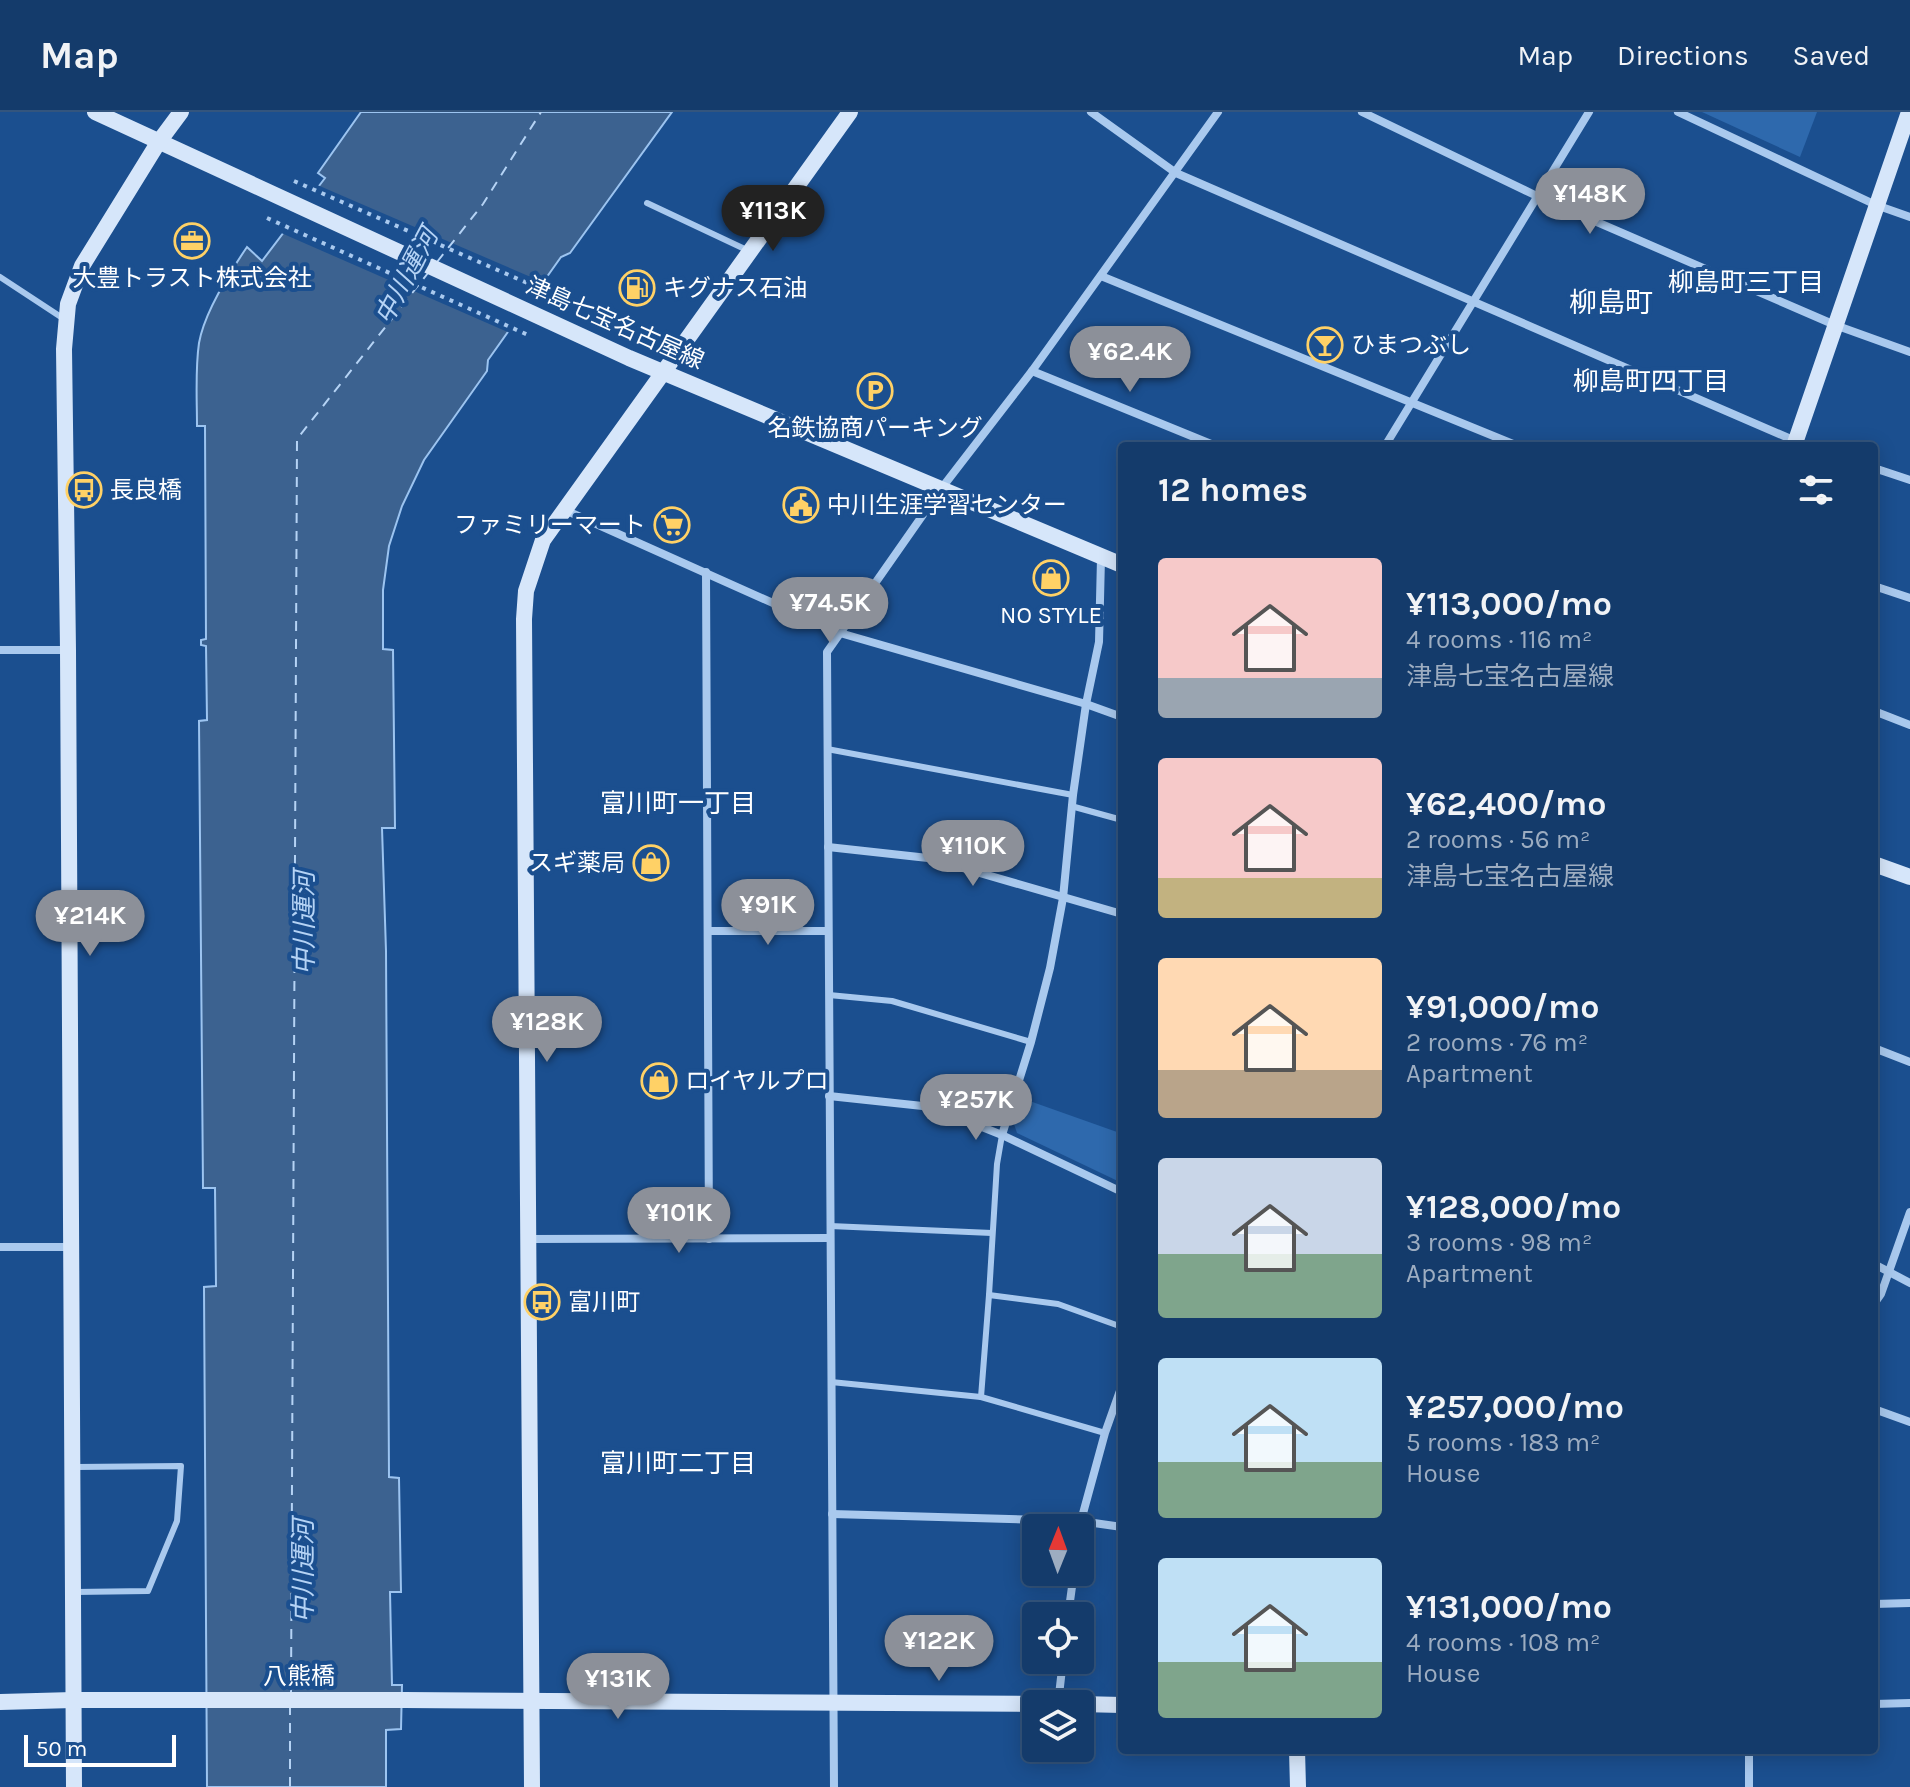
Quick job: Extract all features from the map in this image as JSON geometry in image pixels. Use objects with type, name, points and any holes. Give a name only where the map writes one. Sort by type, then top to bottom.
[{"type":"street","name":"津島七宝名古屋線","points":[[95,112],[629,358],[1118,563]]},
{"type":"street","points":[[74,1787],[64,349],[68,304],[82,266],[158,143],[181,112]]},
{"type":"street","points":[[532,1787],[526,591],[543,540],[850,112]]},
{"type":"street","points":[[1091,112],[1176,173],[1792,442]]},
{"type":"street","points":[[834,1787],[827,652],[941,489],[1032,371],[1218,112]]},
{"type":"street","points":[[1362,112],[1539,197],[1835,325],[1910,352]]},
{"type":"street","points":[[1387,442],[1589,112]]},
{"type":"street","points":[[1678,112],[1876,205],[1910,217]]},
{"type":"street","points":[[1800,442],[1835,325],[1909,112]]},
{"type":"street","points":[[1101,276],[1508,442]]},
{"type":"street","points":[[1032,371],[1206,442]]},
{"type":"street","points":[[1878,469],[1910,480]]},
{"type":"street","points":[[564,510],[840,633],[1118,716]]},
{"type":"street","points":[[1002,1135],[1031,1042],[1050,968],[1063,898],[1071,806],[1099,642],[1101,557]]},
{"type":"street","points":[[706,572],[709,1239]]},
{"type":"street","points":[[1878,587],[1910,598]]},
{"type":"street","points":[[0,650],[68,650]]},
{"type":"street","points":[[1878,713],[1910,725]]},
{"type":"street","points":[[828,847],[928,858],[1118,913]]},
{"type":"street","points":[[1878,865],[1910,877]]},
{"type":"street","points":[[708,931],[828,931]]},
{"type":"street","points":[[1878,1050],[1910,1062]]},
{"type":"street","points":[[829,1096],[932,1107],[1002,1135],[1118,1190]]},
{"type":"street","points":[[1878,1298],[1910,1212]]},
{"type":"street","points":[[528,1239],[830,1238]]},
{"type":"street","points":[[0,1247],[71,1247]]},
{"type":"street","points":[[1878,1266],[1910,1283]]},
{"type":"street","points":[[1082,1514],[1118,1396]]},
{"type":"street","points":[[1878,1410],[1910,1422]]},
{"type":"street","points":[[832,1514],[1022,1522]]},
{"type":"street","points":[[1094,1526],[1118,1527]]},
{"type":"street","points":[[1878,1604],[1910,1603]]},
{"type":"street","name":"八熊橋","points":[[0,1702],[404,1700],[1022,1704]]},
{"type":"street","points":[[1878,1704],[1910,1703]]},
{"type":"street","points":[[1094,1704],[1118,1705]]},
{"type":"street","points":[[1297,1754],[1298,1787]]},
{"type":"street","points":[[1749,1754],[1749,1787]]},
{"type":"lane","points":[[647,203],[750,251]]},
{"type":"lane","points":[[0,277],[66,321]]},
{"type":"lane","points":[[827,749],[1073,795]]},
{"type":"lane","points":[[1071,806],[1118,819]]},
{"type":"lane","points":[[829,995],[892,1001],[1031,1042]]},
{"type":"lane","points":[[981,1397],[997,1164],[1002,1135]]},
{"type":"lane","points":[[830,1226],[992,1233]]},
{"type":"lane","points":[[989,1295],[1058,1304],[1118,1326]]},
{"type":"lane","points":[[831,1382],[981,1397],[1105,1433]]},
{"type":"lane","points":[[72,1467],[181,1466],[177,1521],[148,1591],[73,1592]]},
{"type":"path","points":[[294,181],[557,296]]},
{"type":"path","points":[[267,218],[528,335]]},
{"type":"shaded area","points":[[1702,112],[1817,112],[1800,157]]},
{"type":"shaded area","points":[[1024,1099],[1118,1131],[1118,1181],[1017,1133],[1014,1124]]},
{"type":"water","name":"中川運河","points":[[361,112],[672,112],[570,253],[561,257],[488,360],[487,371],[424,460],[402,506],[389,546],[383,590],[383,649],[393,650],[395,828],[382,828],[386,951],[389,1477],[399,1478],[401,1592],[390,1592],[392,1685],[402,1685],[401,1729],[386,1730],[386,1787],[207,1787],[204,1287],[216,1286],[215,1188],[203,1188],[199,721],[207,720],[206,646],[201,645],[201,640],[206,639],[205,426],[197,426],[198,353],[212,306],[247,247],[262,261],[325,178],[318,173]]},
{"type":"pier","points":[[315,184],[547,284],[512,334],[279,232]]},
{"type":"ferry route","points":[[437,262],[483,204],[541,112]]},
{"type":"ferry route","points":[[291,1693],[297,439],[428,273]]},
{"type":"ferry route","points":[[290,1708],[290,1787]]},
{"type":"place","name":"大豊トラスト株式会社","points":[[192,241]]},
{"type":"place","name":"キグナス石油","points":[[637,288]]},
{"type":"place","name":"ひまつぶし","points":[[1325,345]]},
{"type":"place","name":"名鉄協商パーキング","points":[[875,391]]},
{"type":"place","name":"長良橋","points":[[84,490]]},
{"type":"place","name":"中川生涯学習センター","points":[[801,505]]},
{"type":"place","name":"ファミリーマート","points":[[672,525]]},
{"type":"place","name":"NO STYLE","points":[[1051,578]]},
{"type":"place","name":"スギ薬局","points":[[651,863]]},
{"type":"place","name":"ロイヤルプロ","points":[[659,1081]]},
{"type":"place","name":"富川町","points":[[542,1302]]},
{"type":"district","name":"柳島町三丁目","points":[[1746,282]]},
{"type":"district","name":"柳島町","points":[[1611,302]]},
{"type":"district","name":"柳島町四丁目","points":[[1651,381]]},
{"type":"district","name":"富川町一丁目","points":[[678,803]]},
{"type":"district","name":"富川町二丁目","points":[[678,1463]]}]
